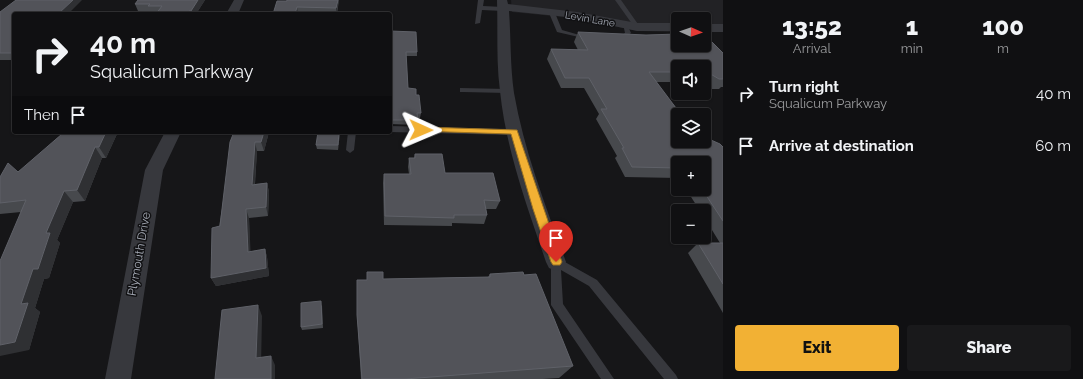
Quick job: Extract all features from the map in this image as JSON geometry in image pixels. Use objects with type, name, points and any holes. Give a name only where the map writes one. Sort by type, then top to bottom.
[{"type":"street","points":[[233,12],[239,0]]},
{"type":"street","points":[[503,5],[507,91],[515,132],[538,209],[556,262]]},
{"type":"street","name":"Levin Lane","points":[[503,5],[552,13],[577,15],[637,27],[671,27]]},
{"type":"street","points":[[711,28],[723,28]]},
{"type":"street","name":"Plymouth Drive","points":[[118,379],[154,170],[172,134]]},
{"type":"lane","points":[[477,23],[481,8],[481,0]]},
{"type":"lane","points":[[618,0],[637,27]]},
{"type":"lane","points":[[481,8],[503,5]]},
{"type":"lane","points":[[552,13],[559,31],[581,37]]},
{"type":"lane","points":[[607,38],[622,38],[628,33],[625,25]]},
{"type":"lane","points":[[463,90],[507,91]]},
{"type":"lane","points":[[392,129],[515,132]]},
{"type":"lane","points":[[350,150],[352,134]]},
{"type":"lane","points":[[556,262],[557,305],[608,379]]},
{"type":"lane","points":[[556,262],[593,283],[672,379]]},
{"type":"shaded area","points":[[511,0],[723,0],[723,32],[711,32],[711,12],[671,12],[671,32],[638,31],[573,18],[512,12]]},
{"type":"building","points":[[16,0],[73,0],[60,12],[12,12],[12,53],[0,53],[0,12]]},
{"type":"building","points":[[138,0],[198,0],[191,11],[188,12],[158,12],[162,6],[135,4]]},
{"type":"building","points":[[338,0],[336,8],[297,7],[296,12],[274,12],[277,1]]},
{"type":"building","points":[[392,31],[416,32],[417,52],[406,52],[408,88],[416,89],[416,95],[419,95],[421,113],[417,113],[418,120],[392,120]]},
{"type":"building","points":[[578,32],[646,35],[671,34],[671,52],[711,52],[711,41],[723,53],[723,79],[719,79],[711,74],[711,60],[671,60],[671,72],[649,72],[676,108],[671,108],[671,148],[711,148],[711,140],[723,147],[723,221],[707,196],[711,196],[711,156],[671,156],[671,168],[632,167],[622,148],[624,148],[601,109],[607,109],[589,78],[565,78],[551,49],[588,50]]},
{"type":"building","points":[[62,134],[105,134],[99,147],[95,147],[77,190],[64,191],[46,233],[50,233],[38,269],[33,269],[21,304],[28,303],[15,342],[0,345],[0,261],[26,200],[0,203],[0,177],[8,163],[18,172]]},
{"type":"building","points":[[233,134],[263,134],[261,142],[255,142],[252,185],[267,183],[266,207],[246,209],[248,252],[265,249],[266,268],[211,278],[212,228],[220,226],[230,142]]},
{"type":"building","points":[[318,134],[339,134],[338,145],[316,145]]},
{"type":"building","points":[[415,154],[442,154],[445,173],[493,173],[500,201],[484,200],[487,215],[454,215],[454,218],[385,216],[384,174],[411,174],[409,158],[415,158]]},
{"type":"building","points":[[723,243],[723,284],[699,244]]},
{"type":"building","points":[[367,272],[383,272],[383,279],[490,277],[490,274],[523,272],[524,275],[536,274],[573,366],[405,379],[362,379],[357,315],[357,280],[367,280]]},
{"type":"building","points":[[321,301],[322,324],[301,327],[301,303]]},
{"type":"building","points":[[258,305],[256,358],[271,356],[271,379],[215,379],[222,310]]},
{"type":"route","points":[[421,130],[515,132],[519,150],[556,262]]}]
